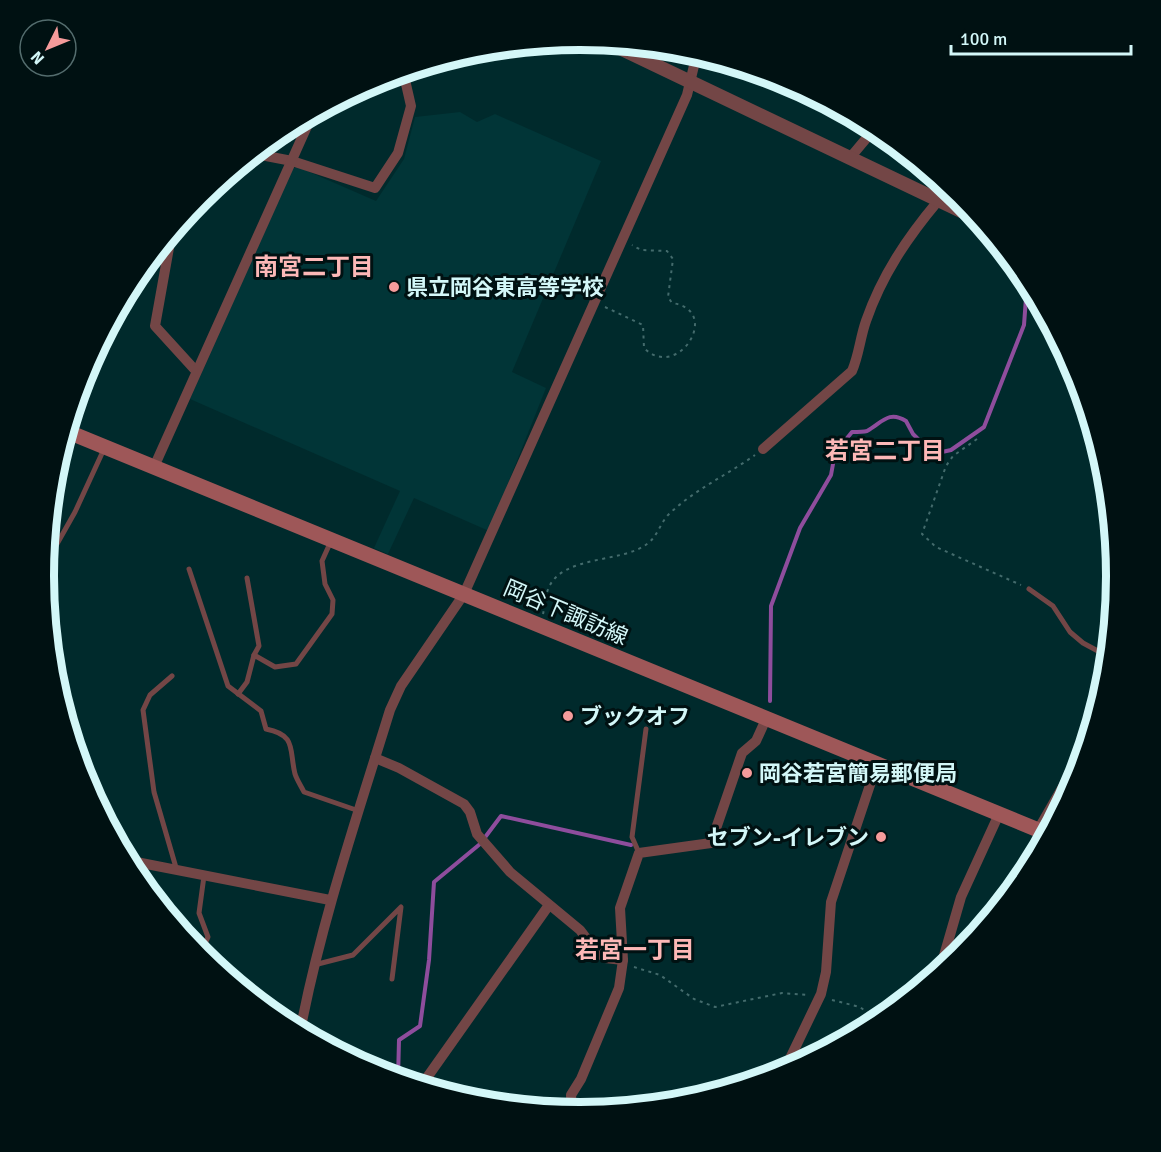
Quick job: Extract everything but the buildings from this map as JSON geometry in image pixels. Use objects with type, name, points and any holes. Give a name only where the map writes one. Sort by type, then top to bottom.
[{"type":"main road","name":"岡谷下諏訪線","points":[[74,434],[1041,831]]},
{"type":"street","points":[[627,52],[959,210]]},
{"type":"street","points":[[302,1023],[313,965],[330,900],[400,686],[464,594],[691,84],[695,63]]},
{"type":"street","points":[[265,155],[292,161],[375,188],[398,153],[411,106],[405,79]]},
{"type":"street","points":[[154,467],[307,126]]},
{"type":"street","points":[[849,159],[869,135]]},
{"type":"street","points":[[763,448],[852,371],[859,354],[864,325],[892,262],[938,201]]},
{"type":"street","points":[[169,248],[155,326],[196,371]]},
{"type":"street","points":[[572,1102],[571,1095],[619,988],[623,962],[621,908],[639,854],[711,843],[742,753],[756,741],[766,718]]},
{"type":"street","points":[[375,758],[399,768],[464,804],[470,812],[477,834],[510,872],[580,930],[592,947],[605,957],[623,962]]},
{"type":"street","points":[[790,1058],[819,997],[826,972],[831,902],[878,764]]},
{"type":"street","points":[[944,957],[961,897],[999,814]]},
{"type":"street","points":[[139,863],[330,900]]},
{"type":"street","points":[[426,1079],[549,905]]},
{"type":"lane","points":[[55,548],[75,512],[105,447]]},
{"type":"lane","points":[[254,655],[275,667],[296,664],[332,614],[333,600],[325,584],[322,561],[332,540]]},
{"type":"lane","points":[[189,569],[228,686],[261,711],[266,729],[279,732],[291,742],[295,776],[304,792],[359,811]]},
{"type":"lane","points":[[238,694],[247,682],[254,655],[259,646],[247,578]]},
{"type":"lane","points":[[1029,589],[1053,606],[1070,632],[1083,643],[1101,653]]},
{"type":"lane","points":[[172,676],[150,695],[142,711],[154,792],[177,871]]},
{"type":"lane","points":[[639,854],[632,837],[645,729]]},
{"type":"lane","points":[[204,876],[199,913],[208,937],[205,944]]},
{"type":"lane","points":[[313,965],[353,955],[401,907],[392,979]]},
{"type":"path","points":[[594,302],[643,325],[644,348],[650,354],[665,357],[678,354],[693,336],[696,327],[692,314],[686,307],[672,303],[668,297],[673,259],[668,251],[641,250],[621,241]]},
{"type":"path","points":[[977,439],[953,456],[946,466],[922,534],[929,543],[936,547],[1029,589]]},
{"type":"path","points":[[540,626],[549,586],[559,576],[576,566],[636,550],[646,544],[655,536],[667,516],[719,476],[763,448]]},
{"type":"path","points":[[623,962],[660,975],[694,999],[715,1007],[782,993],[819,997],[860,1007],[871,1015]]},
{"type":"shaded area","name":"県立岡谷東高等学校","points":[[460,112],[477,122],[495,114],[601,161],[512,372],[546,388],[489,531],[414,498],[388,554],[374,548],[400,491],[190,399],[293,168],[298,167],[376,201],[404,159],[415,117]]},
{"type":"waterway","points":[[770,701],[771,606],[800,528],[831,475],[835,453],[852,432],[867,431],[890,417],[906,421],[913,434],[926,447],[942,452],[951,450],[984,427],[1024,325],[1026,297]]},
{"type":"waterway","points":[[398,1070],[399,1040],[420,1026],[429,960],[434,882],[480,844],[501,816],[631,845]]},
{"type":"place","name":"県立岡谷東高等学校","points":[[394,287]]},
{"type":"place","name":"ブックオフ","points":[[568,716]]},
{"type":"place","name":"岡谷若宮簡易郵便局","points":[[747,773]]},
{"type":"place","name":"セブン-イレブン","points":[[881,837]]},
{"type":"district","name":"南宮二丁目","points":[[314,267]]},
{"type":"district","name":"若宮二丁目","points":[[885,451]]},
{"type":"district","name":"若宮一丁目","points":[[635,950]]}]
